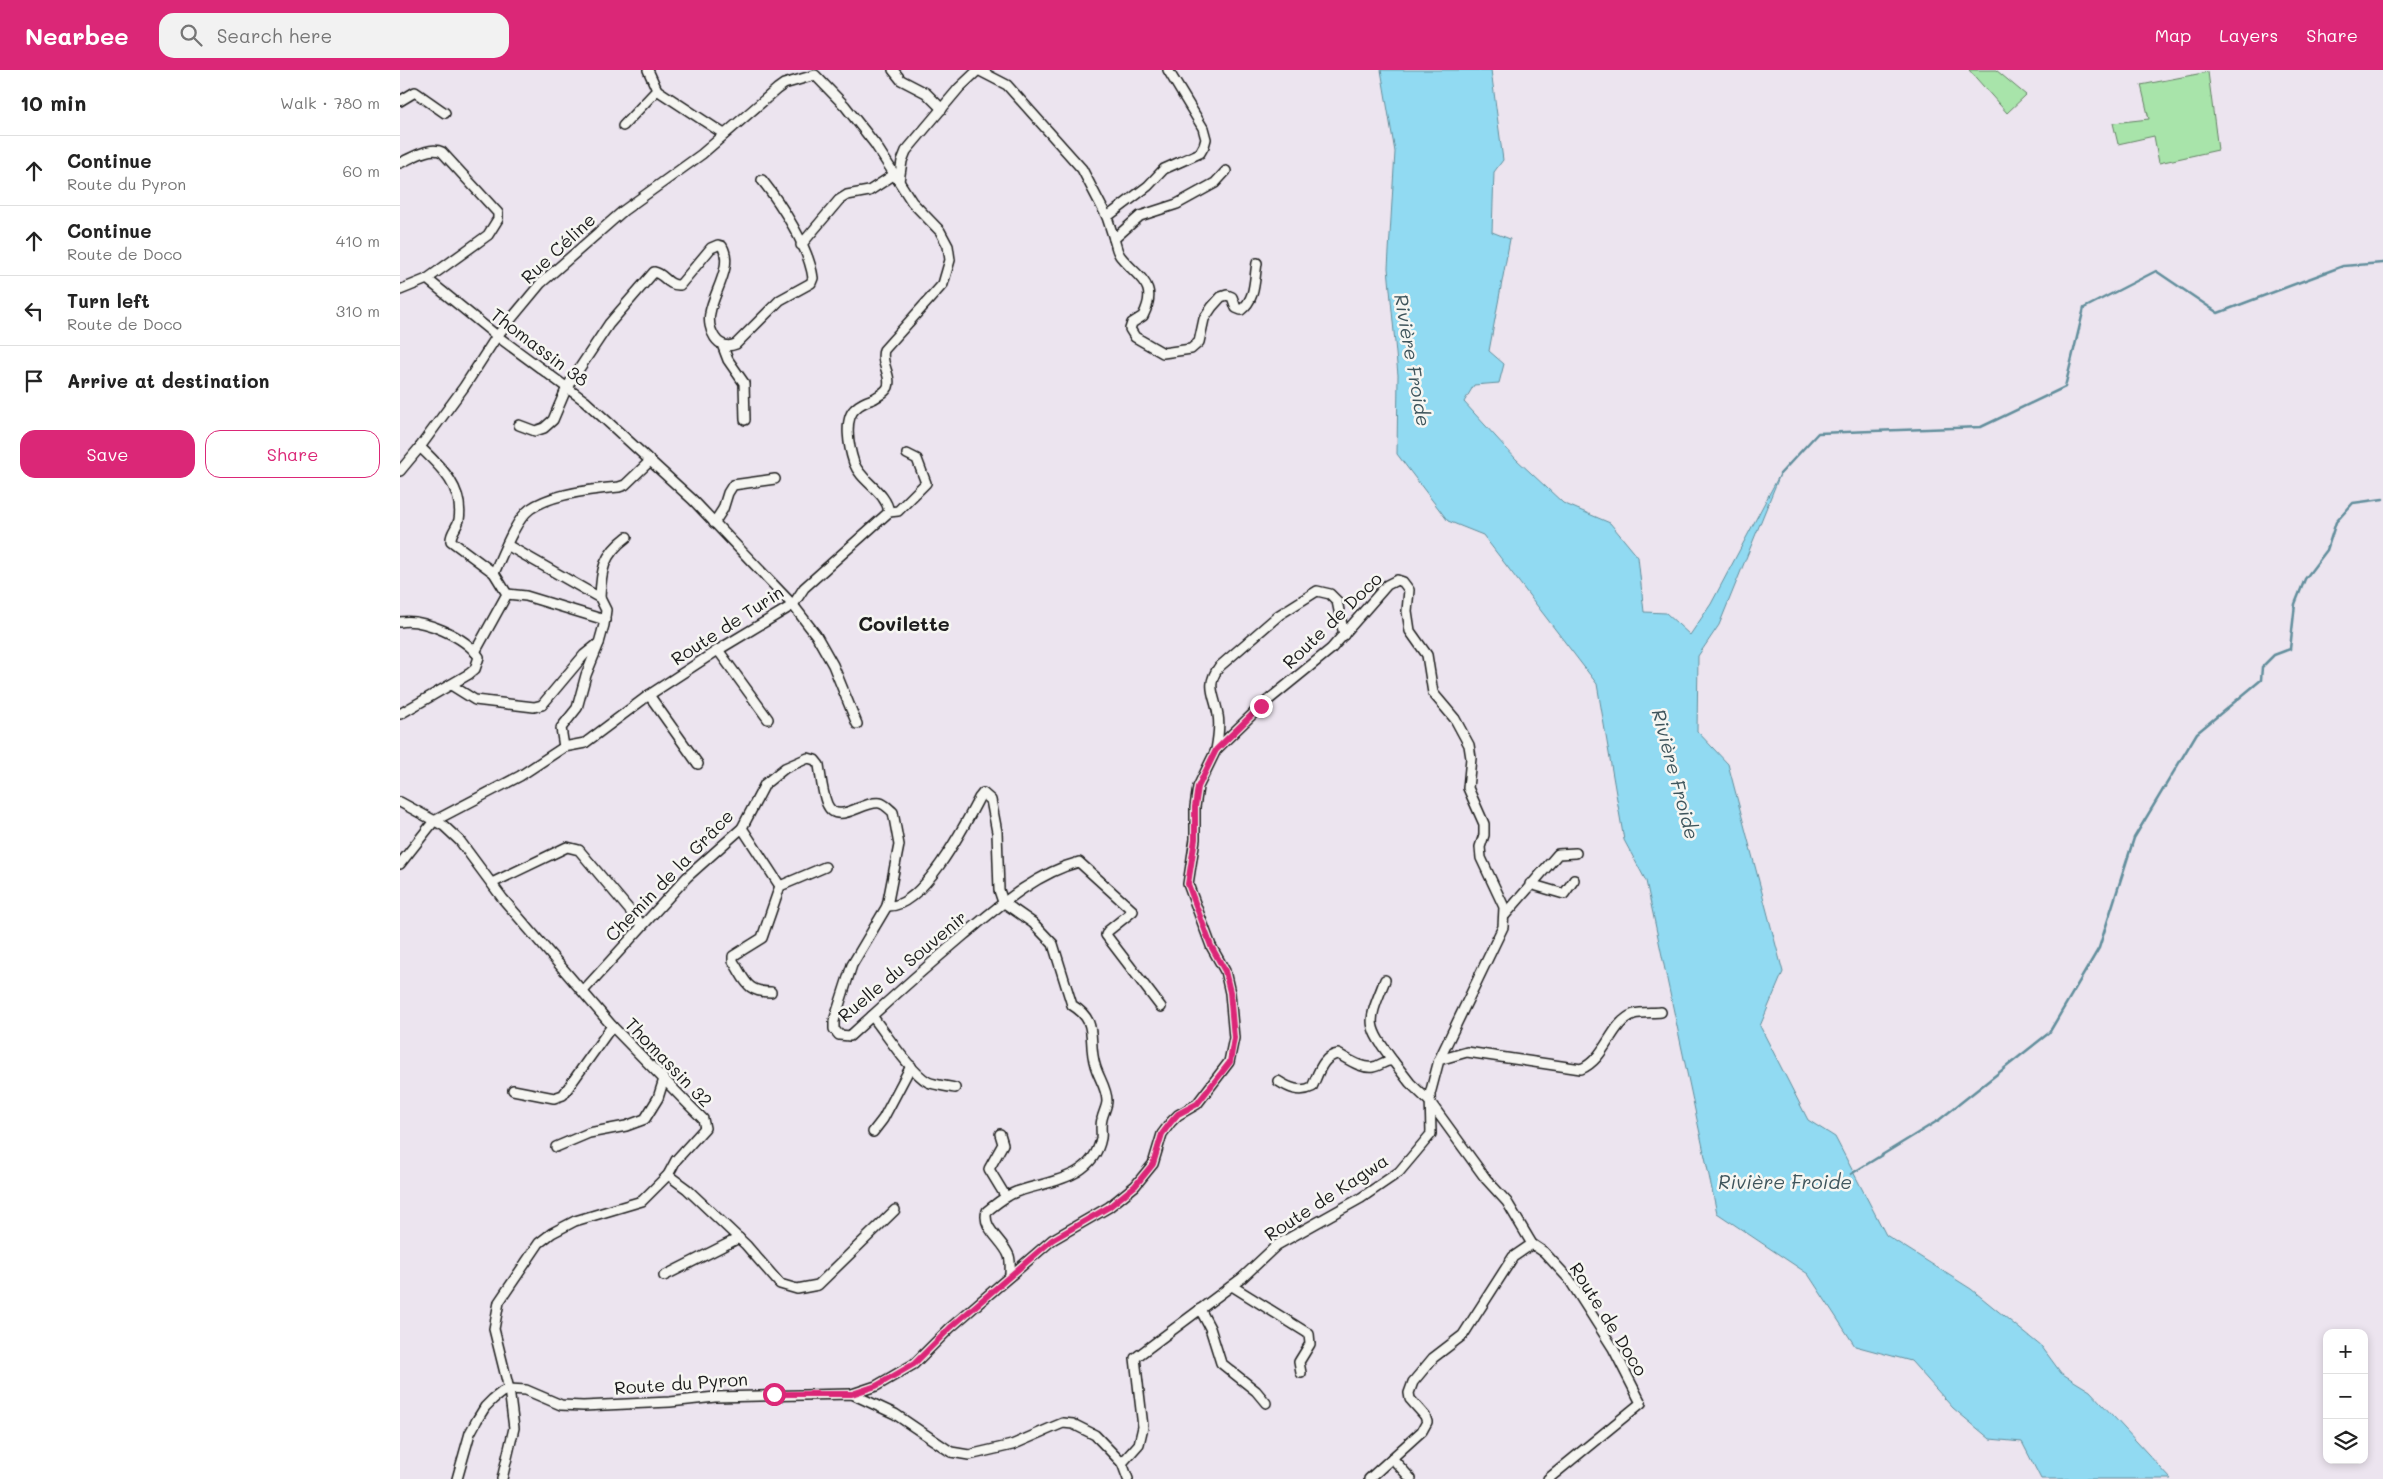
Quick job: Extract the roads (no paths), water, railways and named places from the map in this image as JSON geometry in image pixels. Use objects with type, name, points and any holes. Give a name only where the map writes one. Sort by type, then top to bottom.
[{"type":"street","points":[[648,70],[657,90],[724,134]]},
{"type":"street","points":[[893,70],[902,80],[926,92],[942,109]]},
{"type":"street","points":[[801,245],[839,200],[847,195],[869,191],[896,175],[906,151],[959,88],[978,70],[1007,85],[1082,169],[1107,217],[1119,256],[1138,273],[1148,287],[1150,297],[1143,316],[1132,323],[1130,330],[1135,337],[1163,353],[1191,349],[1199,342],[1204,319],[1221,297],[1227,295],[1232,297],[1236,308],[1241,310],[1246,306],[1255,286],[1257,263]]},
{"type":"street","points":[[1107,217],[1148,186],[1164,169],[1200,153],[1204,146],[1206,139],[1203,128],[1168,70]]},
{"type":"street","name":"Rue Céline","points":[[400,471],[464,387],[497,336],[541,282],[623,210],[702,154],[784,84],[813,73],[845,106],[896,175]]},
{"type":"street","points":[[624,126],[657,90]]},
{"type":"street","points":[[400,101],[415,92],[445,113]]},
{"type":"street","points":[[400,163],[428,151],[442,152],[498,213],[498,219],[488,235],[427,280],[400,290]]},
{"type":"street","points":[[1114,239],[1140,216],[1177,204],[1202,191],[1215,183],[1226,171]]},
{"type":"street","points":[[889,512],[888,504],[860,473],[854,463],[848,422],[849,416],[855,408],[887,389],[889,382],[882,361],[884,350],[943,284],[950,260],[948,246],[940,231],[912,202],[896,175]]},
{"type":"street","points":[[723,346],[728,347],[736,344],[780,300],[811,283],[814,278],[801,245],[776,197],[762,180]]},
{"type":"street","points":[[519,425],[535,431],[544,428],[553,420],[567,387],[609,324],[651,274],[658,272],[671,284],[680,285],[711,248],[718,245],[722,246],[726,255],[724,270],[709,315],[717,340],[723,346],[728,360],[744,383],[745,420]]},
{"type":"street","name":"Thomassin 38","points":[[427,280],[497,336],[586,401],[650,462],[694,500],[714,524],[793,605],[816,635],[833,665],[857,724]]},
{"type":"street","points":[[420,447],[451,479],[458,494],[459,521],[450,537],[451,541],[494,573],[507,594],[533,598],[605,620]]},
{"type":"street","name":"Route de Turin","points":[[400,864],[434,821],[520,776],[564,747],[585,743],[650,695],[718,650],[793,605],[804,588],[889,512],[898,511],[926,483],[919,462],[907,454]]},
{"type":"street","points":[[494,573],[529,510],[578,491],[619,487],[624,485],[650,462]]},
{"type":"street","points":[[714,524],[723,509],[728,493],[733,485],[775,479]]},
{"type":"street","points":[[564,747],[561,728],[577,708],[586,675],[597,652],[605,620],[606,610],[600,598],[601,577],[609,554],[614,547],[627,537]]},
{"type":"street","points":[[508,545],[600,598]]},
{"type":"street","name":"Route de Doco","points":[[852,1394],[876,1386],[914,1364],[950,1328],[1052,1240],[1109,1207],[1135,1186],[1153,1164],[1162,1134],[1171,1122],[1178,1114],[1197,1104],[1230,1062],[1234,1038],[1230,992],[1225,971],[1211,946],[1188,884],[1195,839],[1195,807],[1198,787],[1216,750],[1261,706],[1317,662],[1392,581],[1397,580],[1407,585],[1409,590],[1407,611],[1410,631],[1427,655],[1433,693],[1455,719],[1469,745],[1471,758],[1468,788],[1484,824],[1484,835],[1480,847],[1481,858],[1504,907],[1505,915]]},
{"type":"street","points":[[1216,750],[1218,716],[1211,690],[1212,677],[1219,667],[1279,615],[1316,591],[1330,594],[1336,601],[1344,635]]},
{"type":"street","points":[[475,652],[507,594]]},
{"type":"street","points":[[400,622],[408,621],[433,626],[467,645],[478,657],[475,669],[400,714]]},
{"type":"street","points":[[451,684],[475,700],[534,707],[542,705],[584,655],[599,643]]},
{"type":"street","points":[[718,650],[768,719]]},
{"type":"street","points":[[650,695],[698,764]]},
{"type":"street","name":"Chemin de la Grâce","points":[[584,991],[642,924],[687,877],[742,828],[765,784],[785,768],[808,758],[815,760],[819,765],[827,804],[832,812],[841,814],[868,803],[882,803],[893,812],[899,845],[887,906]]},
{"type":"street","points":[[887,906],[900,904],[920,888],[946,858],[983,793],[991,800],[997,832],[1000,890],[1003,902],[1033,923],[1053,944],[1072,1005],[1084,1012],[1089,1019],[1093,1058],[1104,1085],[1107,1101],[1101,1120],[1101,1139],[1092,1158],[1080,1172],[1048,1185],[1016,1192],[987,1211],[985,1216],[989,1226],[1009,1256],[1010,1276]]},
{"type":"street","name":"Thomassin 32","points":[[400,802],[444,826],[460,841],[492,883],[612,1026],[703,1119],[705,1128],[676,1160],[668,1175]]},
{"type":"street","points":[[742,828],[780,886]]},
{"type":"street","points":[[492,883],[567,847],[574,848],[579,850],[642,924]]},
{"type":"street","points":[[1439,1060],[1503,927],[1505,915],[1558,854],[1576,852]]},
{"type":"street","name":"Ruelle du Souvenir","points":[[887,906],[852,965],[834,1021],[834,1029],[839,1035],[850,1036],[916,975],[1003,902],[1061,867],[1079,862],[1133,911],[1108,931],[1106,935],[1161,1007]]},
{"type":"street","points":[[772,992],[751,990],[733,960],[733,956],[762,938],[780,886],[825,867]]},
{"type":"street","points":[[1530,884],[1564,894],[1574,880]]},
{"type":"street","name":"Route de Doco","points":[[1385,980],[1371,1016],[1372,1030],[1410,1083],[1430,1102],[1486,1179],[1507,1202],[1532,1244],[1544,1252],[1569,1279],[1613,1348],[1641,1403],[1548,1479]]},
{"type":"street","points":[[1439,1060],[1468,1052],[1581,1070],[1591,1065],[1599,1057],[1623,1020],[1635,1014],[1662,1012]]},
{"type":"street","points":[[872,1016],[911,1066],[928,1082],[954,1088]]},
{"type":"street","points":[[513,1090],[554,1098],[563,1095],[612,1026]]},
{"type":"street","points":[[1278,1081],[1294,1089],[1308,1089],[1312,1087],[1326,1058],[1332,1055],[1338,1054],[1368,1067],[1389,1060],[1393,1061]]},
{"type":"street","name":"Route de Kagwa","points":[[1122,1463],[1139,1444],[1143,1427],[1135,1358],[1232,1286],[1277,1245],[1361,1198],[1399,1172],[1431,1134],[1430,1094],[1439,1060]]},
{"type":"street","points":[[873,1132],[883,1119],[911,1066]]},
{"type":"street","points":[[556,1147],[589,1132],[626,1126],[645,1119],[658,1098],[664,1079]]},
{"type":"street","points":[[1000,1134],[1003,1144],[989,1169],[1006,1197]]},
{"type":"street","points":[[502,1479],[514,1428],[509,1389],[494,1329],[500,1302],[539,1243],[552,1233],[575,1222],[642,1201],[668,1175],[688,1189],[739,1238],[780,1284],[797,1289],[818,1285],[894,1210]]},
{"type":"street","points":[[664,1276],[739,1238]]},
{"type":"street","points":[[1369,1479],[1422,1430],[1427,1422],[1425,1416],[1410,1399],[1409,1393],[1413,1382],[1433,1358],[1463,1335],[1513,1257],[1532,1244]]},
{"type":"street","points":[[1232,1286],[1309,1334],[1310,1344],[1299,1362],[1302,1372]]},
{"type":"street","points":[[1200,1309],[1210,1328],[1220,1363],[1256,1391],[1266,1403]]},
{"type":"street","points":[[457,1479],[470,1433],[485,1407],[502,1392],[509,1389]]},
{"type":"street","name":"Route du Pyron","points":[[509,1389],[526,1390],[561,1405],[584,1406],[670,1402],[725,1396],[852,1394],[895,1414],[951,1452],[968,1455],[1012,1445],[1057,1426],[1073,1424],[1095,1435],[1122,1463],[1128,1479]]},
{"type":"street","points":[[1392,1458],[1411,1479]]},
{"type":"water","name":"Rivière Froide","points":[[1381,70],[1491,70],[1503,160],[1494,172],[1492,232],[1510,239],[1489,351],[1504,364],[1499,383],[1474,385],[1464,402],[1516,459],[1563,503],[1610,523],[1638,557],[1644,612],[1666,613],[1690,635],[1711,604],[1781,472],[1719,625],[1698,656],[1697,731],[1728,764],[1783,972],[1760,1026],[1808,1120],[1835,1137],[1886,1235],[1971,1289],[2042,1347],[2061,1373],[2090,1391],[2171,1479],[2041,1479],[2022,1442],[1990,1439],[1953,1408],[1911,1361],[1855,1346],[1808,1274],[1717,1213],[1646,881],[1624,840],[1597,684],[1483,535],[1448,521],[1397,454],[1398,375],[1388,268],[1395,152]]},
{"type":"waterway","points":[[1780,474],[1818,433],[1981,427],[2065,387],[2084,308],[2156,271],[2218,313],[2343,266],[2383,263]]},
{"type":"waterway","points":[[1851,1174],[1939,1120],[2049,1033],[2099,948],[2134,838],[2197,733],[2261,680],[2262,667],[2274,655],[2290,649],[2295,604],[2305,579],[2327,550],[2336,522],[2353,503],[2383,499]]},
{"type":"district","name":"Covilette","points":[[904,623]]}]
